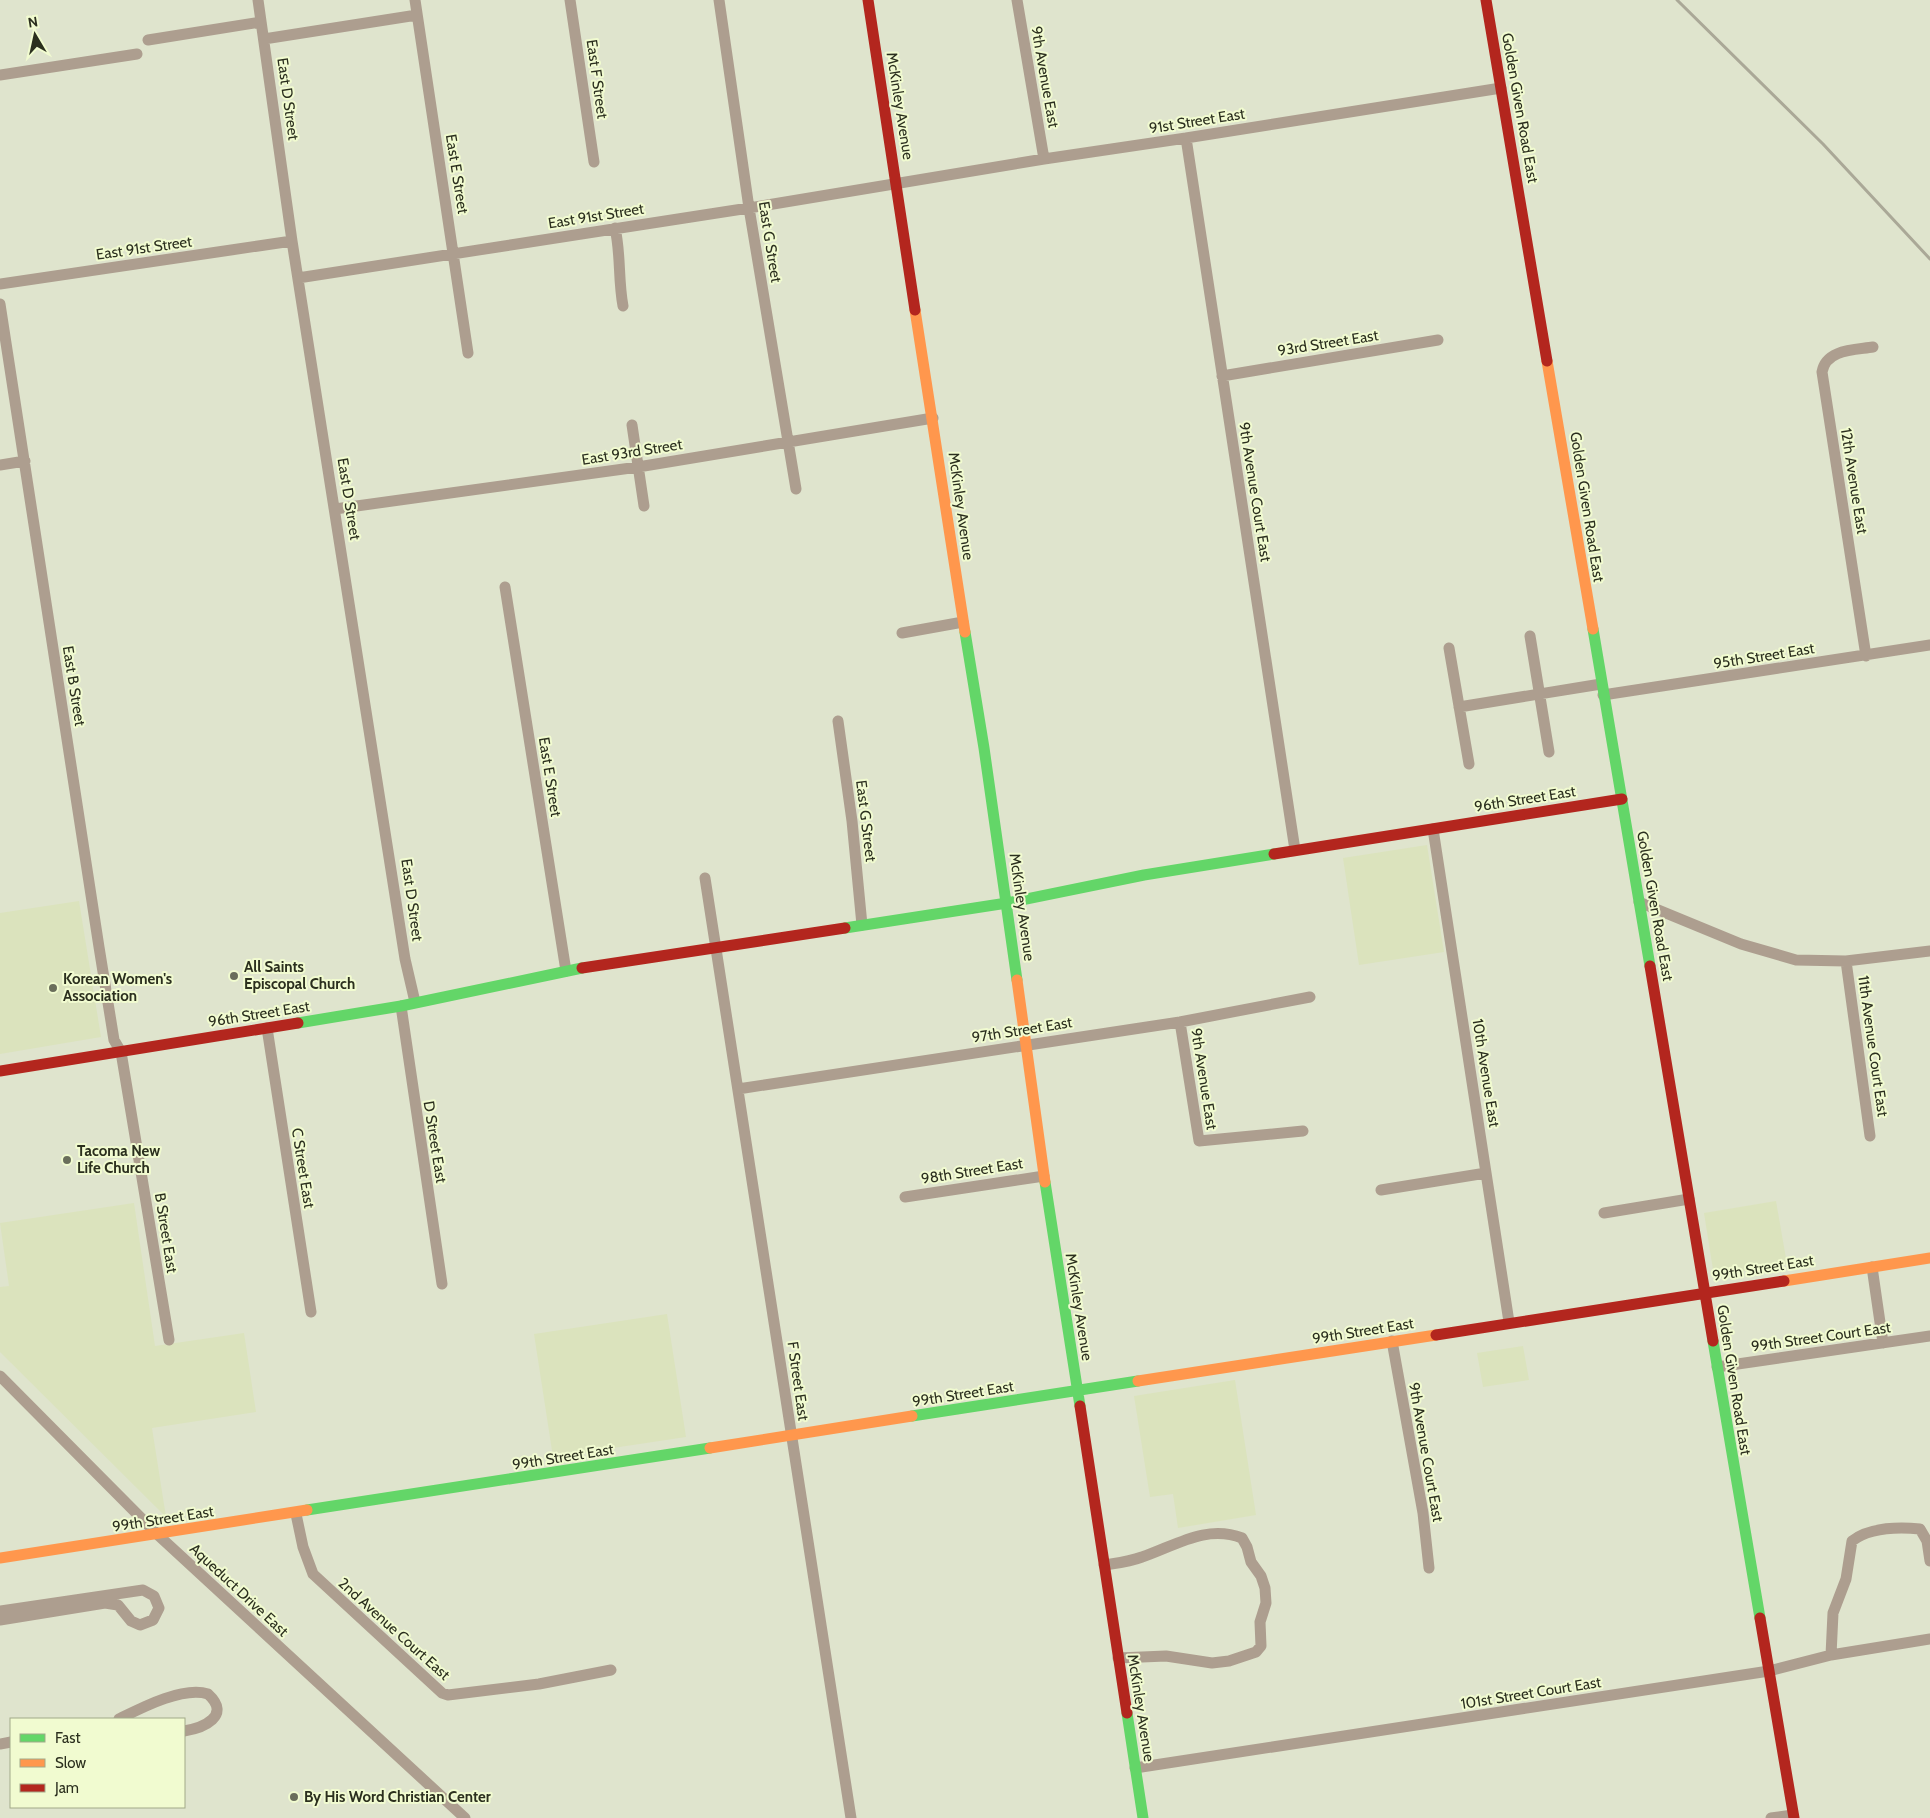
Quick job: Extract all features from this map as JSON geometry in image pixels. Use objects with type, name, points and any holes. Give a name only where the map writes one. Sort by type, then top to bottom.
[{"type":"street","name":"East D Street","points":[[258,0],[292,241],[405,959],[415,1002]]},
{"type":"street","name":"East E Street","points":[[415,0],[468,353]]},
{"type":"street","name":"East F Street","points":[[570,0],[594,162]]},
{"type":"street","name":"East G Street","points":[[719,0],[749,208],[796,489]]},
{"type":"street","name":"McKinley Avenue","points":[[868,0],[1006,903],[1044,1176],[1143,1818]]},
{"type":"street","name":"9th Avenue East","points":[[1017,0],[1044,158]]},
{"type":"street","name":"Golden Given Road East","points":[[1486,0],[1794,1816]]},
{"type":"street","points":[[264,39],[417,15]]},
{"type":"street","points":[[148,40],[261,22]]},
{"type":"street","points":[[0,75],[137,54]]},
{"type":"street","name":"91st Street East","points":[[897,183],[1044,158],[1186,138],[1502,88]]},
{"type":"street","name":"9th Avenue Court East","points":[[1186,138],[1295,850]]},
{"type":"street","name":"East 91st Street","points":[[298,278],[749,208],[897,183]]},
{"type":"street","points":[[615,228],[621,265],[620,284],[623,306]]},
{"type":"street","name":"East 91st Street","points":[[0,284],[292,241]]},
{"type":"street","name":"East B Street","points":[[0,304],[100,956],[114,1040],[121,1052],[125,1072]]},
{"type":"street","name":"93rd Street East","points":[[1222,376],[1438,340]]},
{"type":"street","name":"12th Avenue East","points":[[1866,656],[1822,372],[1823,365],[1831,357],[1873,347]]},
{"type":"street","name":"East 93rd Street","points":[[335,509],[638,467],[787,444],[933,418]]},
{"type":"street","points":[[632,425],[644,506]]},
{"type":"street","points":[[0,465],[25,461]]},
{"type":"street","name":"East E Street","points":[[504,587],[566,971]]},
{"type":"street","points":[[902,633],[963,622]]},
{"type":"street","points":[[1530,636],[1549,752]]},
{"type":"street","name":"95th Street East","points":[[1459,707],[1540,694],[1602,690],[1930,646]]},
{"type":"street","points":[[1449,648],[1469,764]]},
{"type":"street","name":"East G Street","points":[[838,721],[853,829],[862,925]]},
{"type":"street","name":"96th Street East","points":[[0,1071],[401,1006],[521,979],[566,971],[1006,903],[1144,874],[1622,799]]},
{"type":"street","name":"10th Avenue East","points":[[1433,829],[1509,1322]]},
{"type":"street","points":[[705,878],[716,948]]},
{"type":"street","points":[[1639,902],[1766,952],[1796,960],[1846,961],[1930,951]]},
{"type":"street","name":"F Street East","points":[[716,948],[851,1818]]},
{"type":"street","name":"11th Avenue Court East","points":[[1846,961],[1870,1136]]},
{"type":"street","name":"97th Street East","points":[[738,1089],[1180,1022],[1310,997]]},
{"type":"street","name":"D Street East","points":[[401,1006],[442,1284]]},
{"type":"street","name":"9th Avenue East","points":[[1180,1022],[1199,1141],[1303,1131]]},
{"type":"street","name":"C Street East","points":[[267,1028],[311,1312]]},
{"type":"street","name":"B Street East","points":[[125,1072],[168,1340]]},
{"type":"street","points":[[1380,1190],[1486,1173]]},
{"type":"street","name":"98th Street East","points":[[905,1197],[1044,1176]]},
{"type":"street","points":[[1604,1213],[1689,1199]]},
{"type":"street","name":"99th Street East","points":[[0,1558],[296,1514],[1077,1392],[1509,1322],[1930,1258]]},
{"type":"street","points":[[1872,1267],[1883,1342]]},
{"type":"street","name":"99th Street Court East","points":[[1717,1368],[1930,1336]]},
{"type":"street","name":"9th Avenue Court East","points":[[1392,1341],[1423,1514],[1429,1568]]},
{"type":"street","name":"Aqueduct Drive East","points":[[0,1376],[158,1535],[465,1818]]},
{"type":"street","name":"2nd Avenue Court East","points":[[296,1514],[303,1547],[313,1574],[442,1693],[448,1695],[539,1684],[611,1670]]},
{"type":"street","points":[[1831,1655],[1833,1613],[1846,1579],[1852,1541],[1866,1533],[1877,1530],[1906,1528],[1920,1530],[1927,1541],[1930,1561]]},
{"type":"street","points":[[1104,1565],[1139,1558],[1189,1537],[1223,1533],[1242,1538],[1250,1562],[1261,1576],[1264,1588],[1266,1603],[1260,1622],[1261,1646],[1256,1652],[1230,1661],[1212,1663],[1166,1656],[1118,1658]]},
{"type":"street","points":[[0,1611],[143,1590],[154,1596],[159,1608],[153,1620],[140,1625],[131,1621],[118,1605],[105,1604],[0,1620]]},
{"type":"street","name":"101st Street Court East","points":[[1135,1768],[1769,1671],[1831,1655],[1930,1640]]},
{"type":"street","points":[[121,1718],[164,1698],[196,1692],[208,1694],[214,1702],[216,1709],[211,1721],[199,1728],[185,1730]]},
{"type":"street","points":[[1771,1818],[1794,1816]]},
{"type":"shaded area","points":[[1427,845],[1444,952],[1359,965],[1343,858]]},
{"type":"shaded area","points":[[79,901],[101,1037],[0,1054],[0,913]]},
{"type":"shaded area","points":[[1776,1201],[1787,1264],[1714,1276],[1704,1213]]},
{"type":"shaded area","points":[[134,1203],[155,1346],[244,1333],[256,1412],[152,1428],[166,1517],[0,1352],[0,1287],[9,1286],[0,1223]]},
{"type":"shaded area","points":[[667,1314],[686,1437],[553,1457],[534,1334]]},
{"type":"shaded area","points":[[1523,1346],[1529,1380],[1483,1387],[1477,1353]]},
{"type":"shaded area","points":[[1235,1380],[1256,1515],[1178,1528],[1173,1494],[1150,1497],[1134,1396]]},
{"type":"railway","points":[[1677,0],[1823,144],[1930,259]]},
{"type":"traffic: fast","points":[[1593,629],[1650,966]]},
{"type":"traffic: fast","points":[[965,632],[984,748],[1017,980]]},
{"type":"traffic: fast","points":[[845,928],[1007,903],[1144,875],[1274,854]]},
{"type":"traffic: fast","points":[[298,1023],[401,1006],[582,968]]},
{"type":"traffic: fast","points":[[1045,1182],[1080,1406]]},
{"type":"traffic: fast","points":[[1713,1341],[1760,1618]]},
{"type":"traffic: fast","points":[[912,1416],[1138,1381]]},
{"type":"traffic: fast","points":[[307,1510],[710,1448]]},
{"type":"traffic: fast","points":[[1127,1713],[1143,1818]]},
{"type":"traffic: slow","points":[[915,310],[965,632]]},
{"type":"traffic: slow","points":[[1547,361],[1593,629]]},
{"type":"traffic: slow","points":[[1017,980],[1045,1182]]},
{"type":"traffic: slow","points":[[1784,1281],[1930,1258]]},
{"type":"traffic: slow","points":[[1138,1381],[1436,1335]]},
{"type":"traffic: slow","points":[[710,1448],[912,1416]]},
{"type":"traffic: slow","points":[[0,1558],[307,1510]]},
{"type":"traffic: jam","points":[[868,0],[915,310]]},
{"type":"traffic: jam","points":[[1486,0],[1547,361]]},
{"type":"traffic: jam","points":[[1274,854],[1622,799]]},
{"type":"traffic: jam","points":[[582,968],[845,928]]},
{"type":"traffic: jam","points":[[1650,966],[1713,1341]]},
{"type":"traffic: jam","points":[[0,1071],[298,1023]]},
{"type":"traffic: jam","points":[[1436,1335],[1784,1281]]},
{"type":"traffic: jam","points":[[1080,1406],[1127,1713]]},
{"type":"traffic: jam","points":[[1760,1618],[1794,1818]]},
{"type":"place","name":"All Saints Episcopal Church","points":[[234,976]]},
{"type":"place","name":"Korean Women's Association","points":[[53,988]]},
{"type":"place","name":"Tacoma New Life Church","points":[[67,1160]]},
{"type":"place","name":"By His Word Christian Center","points":[[294,1797]]}]
